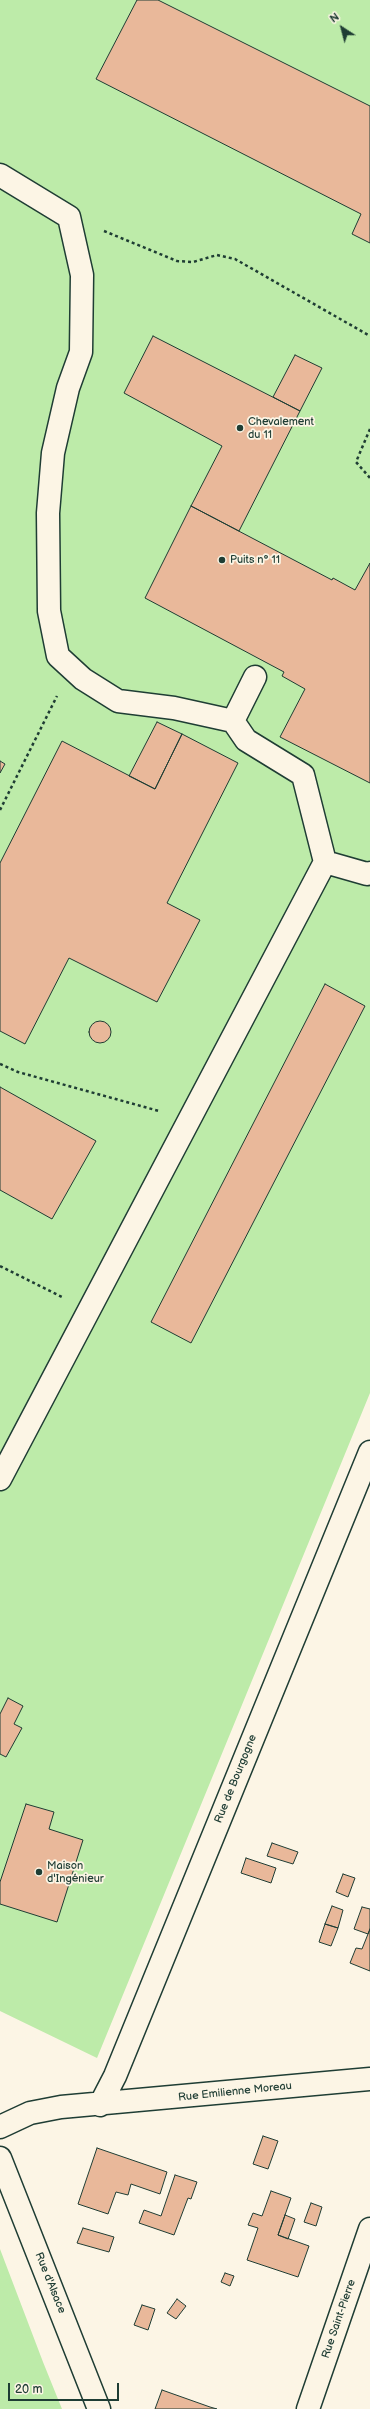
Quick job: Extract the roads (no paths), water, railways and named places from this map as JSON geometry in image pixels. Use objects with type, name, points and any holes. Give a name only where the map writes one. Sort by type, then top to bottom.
[{"type":"street","points":[[0,175],[69,217],[82,274],[81,352],[68,388],[53,453],[48,513],[50,611],[58,656],[83,680],[118,701],[174,708],[233,720],[246,740],[303,775],[325,862],[89,1311],[2,1469]]},
{"type":"street","points":[[233,720],[255,677]]},
{"type":"street","points":[[325,862],[367,874],[370,873]]},
{"type":"street","name":"Rue de Bourgogne","points":[[100,2105],[115,2076],[370,1452]]},
{"type":"street","name":"Rue Emilienne Moreau","points":[[0,2127],[30,2113],[61,2107],[100,2105],[370,2079]]},
{"type":"street","name":"Rue d'Alsace","points":[[0,2158],[99,2409]]},
{"type":"street","name":"Rue Saint-Pierre","points":[[308,2409],[370,2229]]},
{"type":"place","name":"Chevalement du 11","points":[[240,428]]},
{"type":"place","name":"Puits n° 11","points":[[222,560]]},
{"type":"place","name":"Maison d'Ingénieur","points":[[39,1872]]}]
